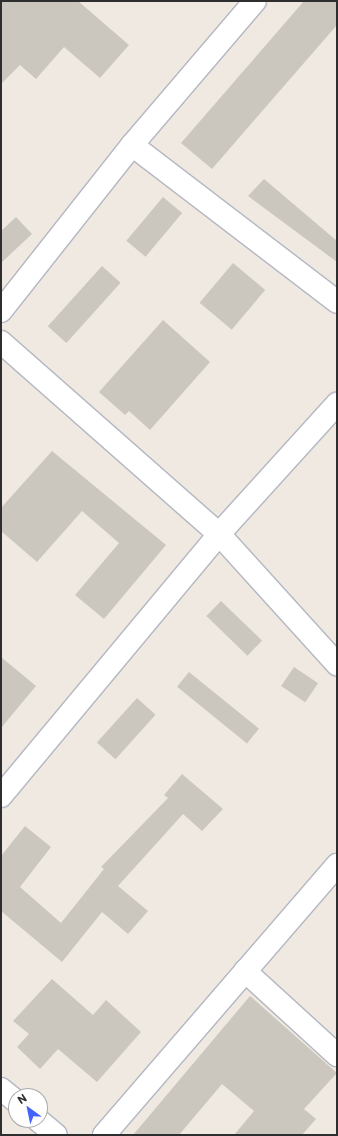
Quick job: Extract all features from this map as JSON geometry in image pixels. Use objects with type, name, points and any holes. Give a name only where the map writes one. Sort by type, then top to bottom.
[{"type":"street","points":[[1,311],[132,145],[256,1]]},
{"type":"street","points":[[132,145],[337,302]]},
{"type":"street","points":[[1,342],[219,534],[337,664]]},
{"type":"street","points":[[1,796],[219,534],[337,404]]},
{"type":"street","points":[[104,1135],[337,865]]},
{"type":"street","points":[[245,971],[337,1055]]},
{"type":"street","points":[[48,1128],[56,1135]]},
{"type":"building","points":[[1,1],[78,1],[129,45],[100,78],[64,47],[36,79],[20,65],[1,84]]},
{"type":"building","points":[[304,1],[337,1],[337,25],[212,169],[181,143]]},
{"type":"building","points":[[264,179],[337,241],[337,262],[248,196]]},
{"type":"building","points":[[163,197],[182,213],[146,257],[126,241]]},
{"type":"building","points":[[16,217],[32,234],[1,263],[1,231]]},
{"type":"building","points":[[233,263],[265,290],[232,330],[200,303]]},
{"type":"building","points":[[102,266],[121,283],[66,343],[48,326]]},
{"type":"building","points":[[163,320],[210,362],[150,430],[129,411],[125,415],[99,392]]},
{"type":"building","points":[[52,451],[166,545],[104,619],[75,595],[119,543],[82,511],[37,562],[1,531],[1,508]]},
{"type":"building","points":[[221,601],[262,641],[247,656],[206,616]]},
{"type":"building","points":[[1,657],[36,686],[1,728]]},
{"type":"building","points":[[294,667],[318,683],[305,702],[281,686]]},
{"type":"building","points":[[189,672],[259,729],[247,743],[177,687]]},
{"type":"building","points":[[137,698],[156,715],[115,759],[97,743]]},
{"type":"building","points":[[182,774],[223,809],[202,831],[183,814],[118,886],[148,911],[128,934],[102,912],[62,962],[1,911],[1,856],[25,826],[51,847],[20,887],[61,923],[104,869],[101,867],[168,798],[164,795]]},
{"type":"building","points":[[52,979],[93,1015],[106,1000],[141,1032],[97,1082],[58,1049],[40,1069],[17,1047],[29,1034],[13,1021]]},
{"type":"building","points":[[250,996],[337,1073],[304,1109],[316,1119],[302,1135],[234,1135],[254,1111],[222,1084],[179,1135],[133,1135]]}]
